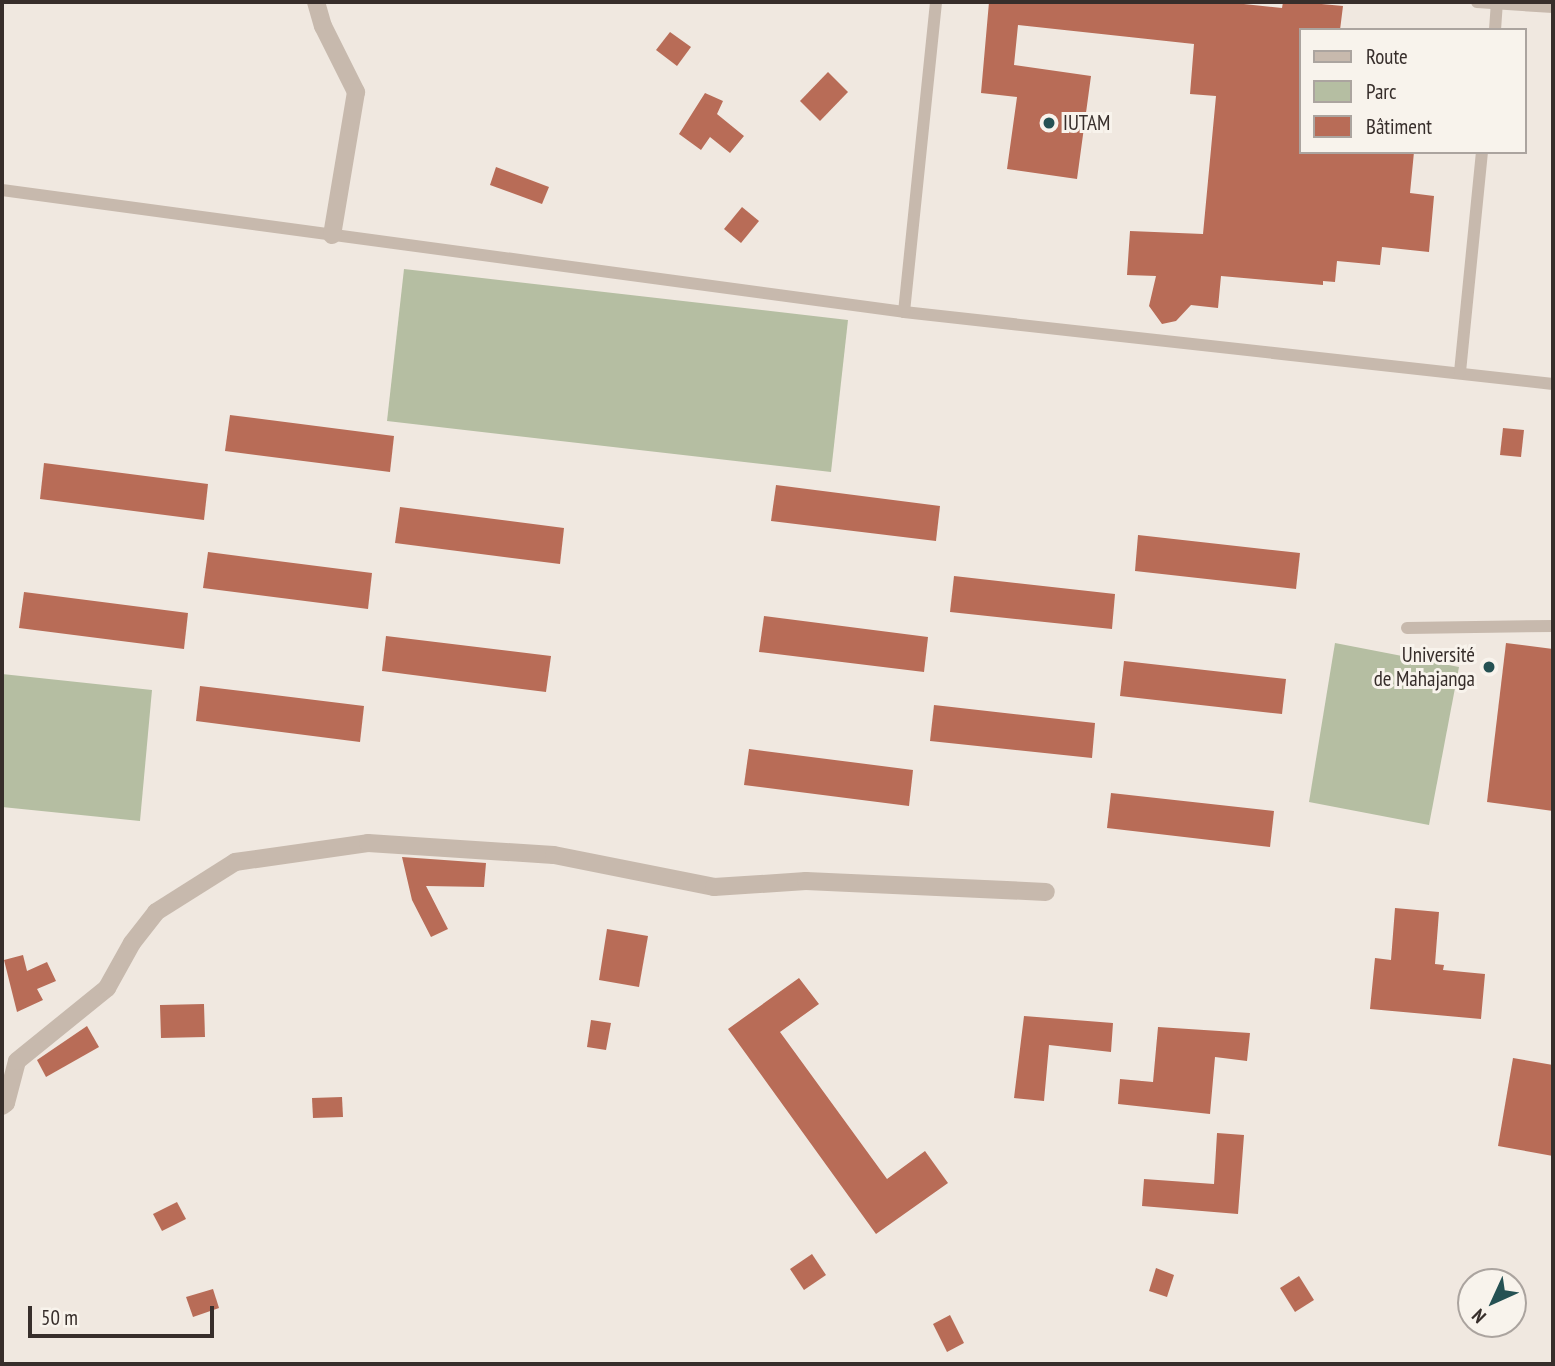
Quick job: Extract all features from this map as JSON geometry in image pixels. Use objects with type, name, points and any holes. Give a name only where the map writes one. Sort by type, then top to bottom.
[{"type":"street","points":[[316,2],[356,92],[332,235]]},
{"type":"street","points":[[2,1106],[6,1103],[16,1061],[107,988],[132,943],[156,912],[235,862],[368,843],[554,855],[714,887],[806,881],[1046,892]]},
{"type":"lane","points":[[904,312],[936,2]]},
{"type":"lane","points":[[1477,2],[1553,8]]},
{"type":"lane","points":[[1495,28],[1497,4]]},
{"type":"lane","points":[[1460,372],[1482,154]]},
{"type":"lane","points":[[2,190],[904,312],[1553,384]]},
{"type":"lane","points":[[1408,628],[1553,626]]},
{"type":"green space","points":[[404,269],[848,320],[831,472],[387,421]]},
{"type":"green space","points":[[1335,643],[1459,667],[1429,825],[1309,802]]},
{"type":"green space","points":[[2,674],[152,690],[140,821],[2,807]]},
{"type":"building","points":[[989,2],[1225,2],[1282,8],[1283,2],[1300,2],[1343,6],[1340,28],[1300,28],[1300,154],[1414,154],[1410,193],[1434,196],[1429,252],[1382,247],[1380,265],[1337,261],[1335,282],[1323,281],[1323,285],[1221,276],[1218,308],[1191,305],[1176,321],[1162,324],[1149,306],[1156,276],[1127,275],[1130,231],[1203,234],[1216,96],[1190,94],[1194,44],[1018,25],[1014,65],[1091,76],[1077,179],[1007,169],[1017,97],[981,93]]},
{"type":"building","points":[[670,32],[691,47],[677,66],[656,50]]},
{"type":"building","points":[[828,72],[848,92],[820,121],[800,101]]},
{"type":"building","points":[[705,93],[723,101],[717,114],[744,136],[730,153],[710,137],[701,150],[679,134]]},
{"type":"building","points":[[496,167],[549,187],[542,204],[490,185]]},
{"type":"building","points":[[742,207],[759,221],[741,243],[724,229]]},
{"type":"building","points":[[230,415],[394,436],[390,472],[225,451]]},
{"type":"building","points":[[1503,428],[1524,430],[1521,457],[1500,455]]},
{"type":"building","points":[[44,463],[208,484],[204,520],[40,499]]},
{"type":"building","points":[[776,485],[940,506],[936,541],[771,521]]},
{"type":"building","points":[[400,507],[564,528],[560,564],[395,543]]},
{"type":"building","points":[[1138,535],[1300,553],[1296,589],[1135,571]]},
{"type":"building","points":[[208,552],[372,573],[368,609],[203,588]]},
{"type":"building","points":[[954,576],[1115,594],[1112,629],[950,612]]},
{"type":"building","points":[[24,592],[188,613],[184,649],[19,628]]},
{"type":"building","points":[[764,616],[928,637],[924,672],[759,652]]},
{"type":"building","points":[[386,636],[551,656],[546,692],[382,671]]},
{"type":"building","points":[[1506,643],[1553,649],[1553,811],[1487,802]]},
{"type":"building","points":[[1124,661],[1286,679],[1282,714],[1120,696]]},
{"type":"building","points":[[200,686],[364,706],[360,742],[196,721]]},
{"type":"building","points":[[934,705],[1095,723],[1092,758],[930,741]]},
{"type":"building","points":[[749,749],[913,770],[909,806],[744,785]]},
{"type":"building","points":[[1111,793],[1274,811],[1270,847],[1107,828]]},
{"type":"building","points":[[402,857],[486,863],[484,887],[426,886],[448,929],[431,937],[412,900]]},
{"type":"building","points":[[1395,908],[1439,912],[1435,964],[1444,965],[1443,970],[1485,974],[1481,1019],[1370,1009],[1375,958],[1391,960]]},
{"type":"building","points":[[607,929],[648,936],[639,987],[599,980]]},
{"type":"building","points":[[23,955],[27,971],[47,962],[56,981],[37,989],[43,1000],[17,1012],[4,960]]},
{"type":"building","points":[[799,978],[819,1004],[780,1032],[887,1179],[925,1151],[948,1183],[876,1234],[728,1029]]},
{"type":"building","points":[[204,1004],[205,1037],[161,1038],[160,1005]]},
{"type":"building","points":[[1024,1016],[1113,1023],[1111,1052],[1049,1045],[1044,1101],[1014,1098]]},
{"type":"building","points":[[591,1020],[611,1023],[606,1050],[587,1047]]},
{"type":"building","points":[[87,1026],[99,1047],[46,1077],[37,1060]]},
{"type":"building","points":[[1158,1027],[1250,1033],[1247,1061],[1215,1057],[1210,1114],[1118,1104],[1120,1079],[1153,1082]]},
{"type":"building","points":[[1513,1058],[1553,1065],[1553,1156],[1498,1146]]},
{"type":"building","points":[[342,1097],[343,1117],[313,1118],[312,1098]]},
{"type":"building","points":[[1217,1133],[1244,1135],[1238,1214],[1142,1206],[1144,1179],[1214,1184]]},
{"type":"building","points":[[177,1202],[186,1219],[162,1231],[153,1214]]},
{"type":"building","points":[[812,1254],[826,1275],[804,1290],[790,1269]]},
{"type":"building","points":[[1156,1268],[1174,1275],[1167,1297],[1149,1291]]},
{"type":"building","points":[[1299,1276],[1314,1300],[1295,1312],[1280,1288]]},
{"type":"building","points":[[213,1289],[219,1308],[193,1317],[186,1297]]},
{"type":"building","points":[[950,1315],[964,1343],[947,1352],[933,1324]]},
{"type":"place","name":"IUTAM","points":[[1049,123]]},
{"type":"place","name":"Université de Mahajanga","points":[[1489,667]]}]
